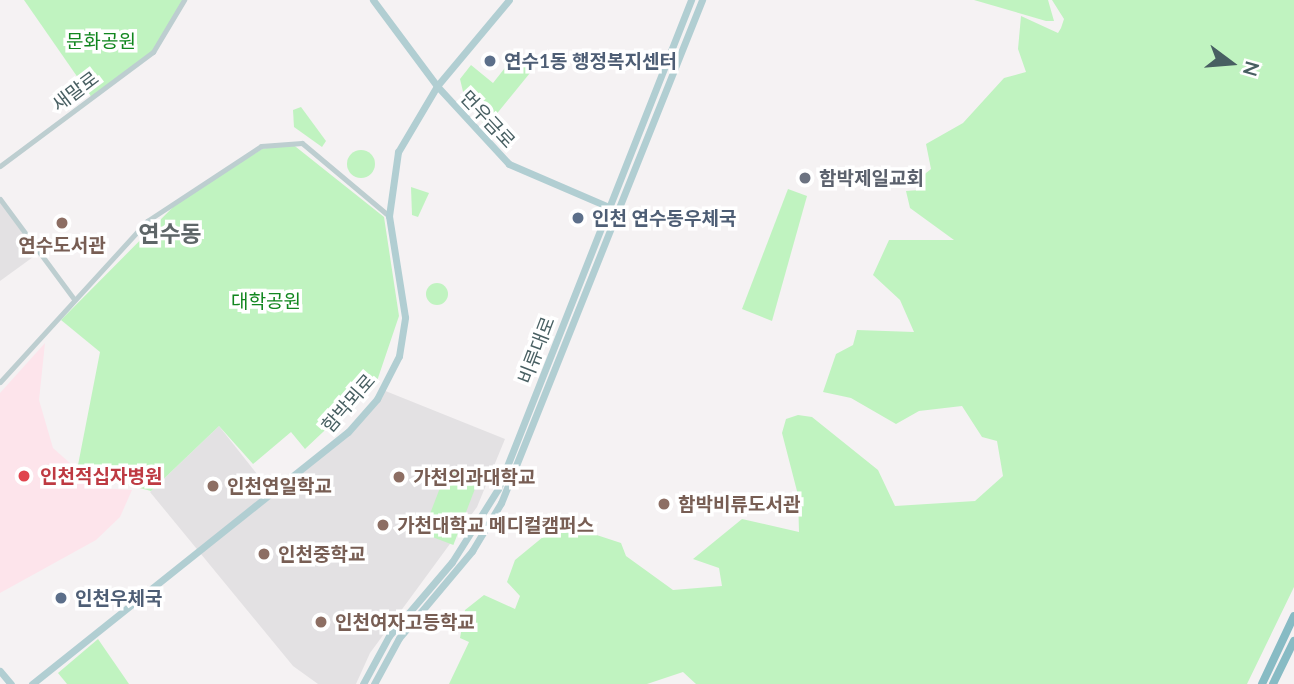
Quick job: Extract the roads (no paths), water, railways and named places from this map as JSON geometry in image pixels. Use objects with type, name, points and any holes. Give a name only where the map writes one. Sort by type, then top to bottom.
[{"type":"highway","points":[[1262,684],[1294,616]]},
{"type":"highway","points":[[1273,684],[1294,641]]},
{"type":"main road","name":"먼우금로","points":[[373,0],[437,86],[516,169],[617,211]]},
{"type":"main road","name":"함박뫼로","points":[[32,684],[348,432],[377,399],[399,356],[405,317],[389,216],[398,152],[437,86],[509,0]]},
{"type":"main road","name":"비류대로","points":[[363,684],[389,636],[489,509],[691,0]]},
{"type":"main road","name":"비류대로","points":[[374,684],[399,638],[464,561],[502,503],[702,0]]},
{"type":"main road","points":[[0,671],[11,684]]},
{"type":"street","name":"새말로","points":[[0,166],[153,52],[184,0]]},
{"type":"street","points":[[0,382],[146,221],[261,146],[302,143],[389,216]]},
{"type":"street","points":[[0,199],[74,299]]},
{"type":"place","name":"연수1동 행정복지센터","points":[[490,61]]},
{"type":"place","name":"함박제일교회","points":[[805,178]]},
{"type":"place","name":"인천 연수동우체국","points":[[578,218]]},
{"type":"place","name":"연수도서관","points":[[62,223]]},
{"type":"place","name":"인천적십자병원","points":[[24,476]]},
{"type":"place","name":"가천의과대학교","points":[[399,477]]},
{"type":"place","name":"인천연일학교","points":[[213,486]]},
{"type":"place","name":"함박비류도서관","points":[[664,504]]},
{"type":"place","name":"가천대학교 메디컬캠퍼스","points":[[383,525]]},
{"type":"place","name":"인천중학교","points":[[264,554]]},
{"type":"place","name":"인천우체국","points":[[61,598]]},
{"type":"place","name":"인천여자고등학교","points":[[321,622]]},
{"type":"district","name":"연수동","points":[[170,233]]},
{"type":"park label","name":"문화공원","points":[[101,41]]},
{"type":"park label","name":"대학공원","points":[[266,301]]}]
